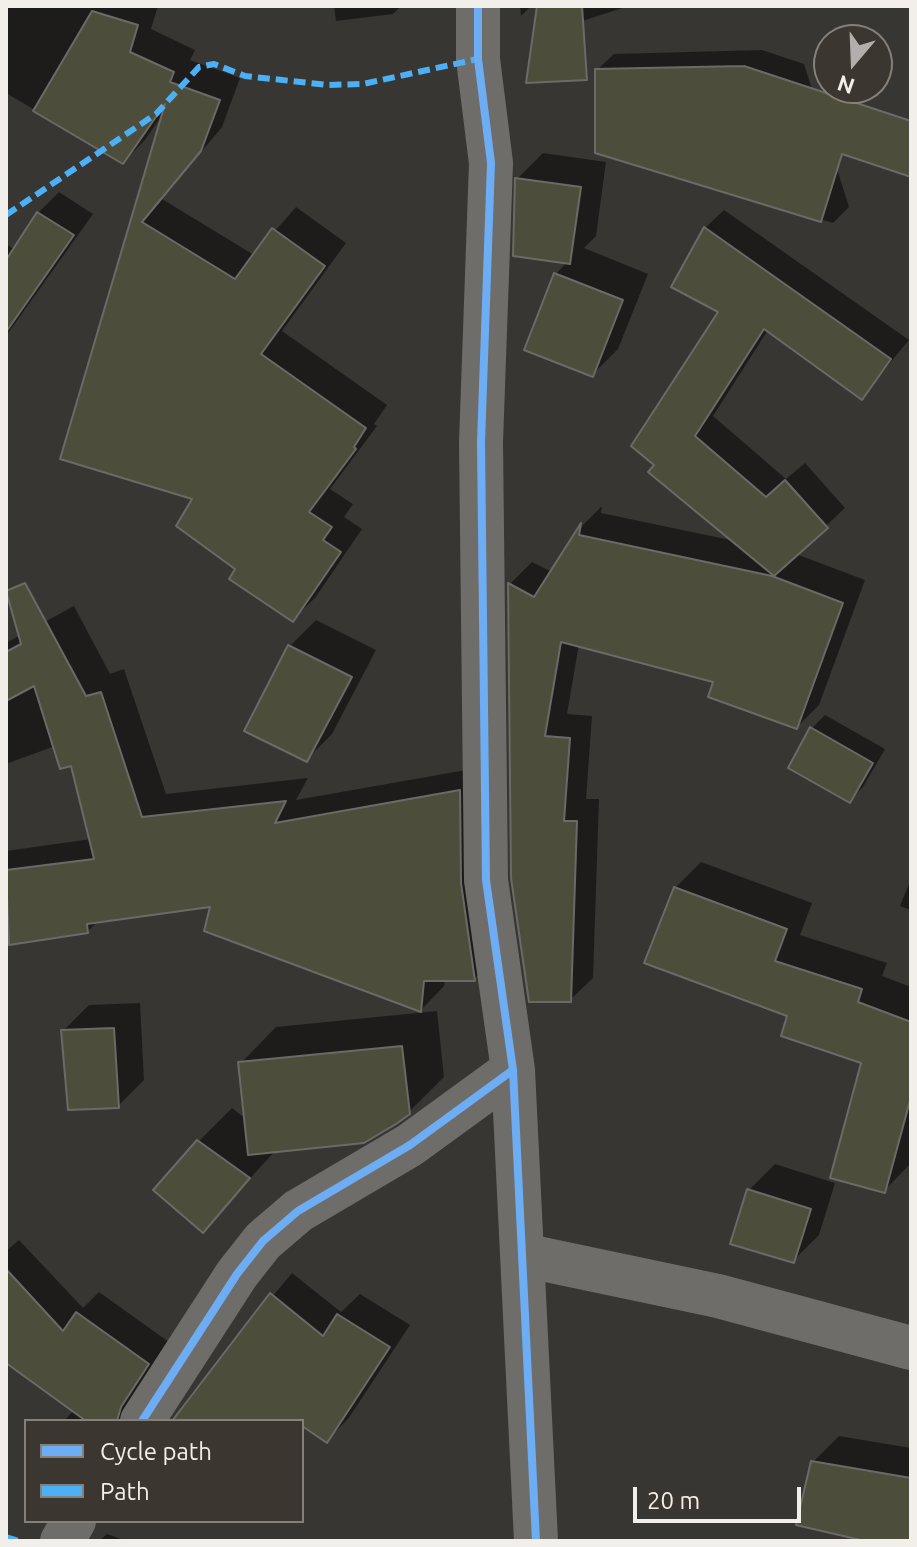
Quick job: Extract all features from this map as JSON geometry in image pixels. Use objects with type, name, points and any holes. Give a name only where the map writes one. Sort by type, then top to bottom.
[{"type":"street","points":[[478,6],[478,59],[491,163],[481,442],[486,880],[513,1070],[536,1541]]},
{"type":"street","points":[[143,1419],[237,1274],[263,1241],[298,1211],[410,1145],[513,1070]]},
{"type":"street","points":[[523,1255],[718,1296],[911,1348]]},
{"type":"street","points":[[62,1541],[73,1523]]},
{"type":"building","points":[[537,6],[582,6],[587,80],[526,83]]},
{"type":"building","points":[[92,11],[138,25],[130,52],[174,72],[170,82],[220,100],[201,151],[142,222],[235,279],[272,228],[325,266],[261,354],[366,428],[354,447],[356,449],[309,512],[332,527],[323,540],[341,552],[293,622],[229,579],[235,569],[176,526],[192,499],[60,459],[165,104],[123,164],[33,111]]},
{"type":"building","points":[[744,66],[813,89],[813,104],[859,104],[911,121],[911,177],[842,154],[821,222],[595,153],[595,69]]},
{"type":"building","points":[[515,178],[581,187],[570,264],[513,256]]},
{"type":"building","points":[[37,212],[74,235],[6,332],[6,260]]},
{"type":"building","points":[[704,227],[891,359],[862,400],[764,329],[695,436],[766,497],[785,480],[828,528],[774,576],[648,472],[654,465],[631,446],[718,312],[671,287]]},
{"type":"building","points":[[554,273],[623,300],[593,377],[524,350]]},
{"type":"building","points":[[581,523],[579,535],[772,576],[843,603],[797,729],[708,697],[713,682],[561,642],[545,736],[570,738],[564,821],[577,821],[571,1002],[529,1002],[511,878],[508,583],[534,597]]},
{"type":"building","points":[[25,583],[86,696],[101,692],[142,817],[286,801],[275,823],[460,790],[461,883],[475,981],[424,981],[421,1012],[204,931],[210,907],[87,924],[88,933],[9,945],[6,870],[94,859],[71,766],[60,769],[34,686],[6,701],[6,652],[21,644],[6,591]]},
{"type":"building","points":[[288,645],[352,677],[307,762],[244,731]]},
{"type":"building","points":[[810,727],[873,763],[850,803],[788,768]]},
{"type":"building","points":[[674,887],[787,929],[775,961],[862,989],[858,1002],[911,1022],[911,1097],[885,1193],[830,1178],[861,1063],[781,1036],[787,1016],[644,963]]},
{"type":"building","points":[[114,1028],[119,1108],[68,1110],[61,1030]]},
{"type":"building","points":[[402,1046],[410,1114],[396,1124],[364,1143],[248,1155],[238,1062]]},
{"type":"building","points":[[197,1140],[250,1178],[203,1233],[153,1190]]},
{"type":"building","points":[[747,1189],[811,1209],[794,1263],[730,1244]]},
{"type":"building","points":[[6,1269],[63,1331],[76,1312],[149,1364],[121,1407],[118,1419],[83,1419],[6,1363]]},
{"type":"building","points":[[270,1293],[323,1336],[337,1314],[390,1347],[327,1443],[304,1427],[304,1419],[174,1419]]},
{"type":"building","points":[[811,1461],[911,1478],[911,1541],[865,1541],[796,1525]]},
{"type":"marked path","points":[[6,215],[156,114],[199,67],[214,64],[245,76],[328,85],[363,84],[478,59]]},
{"type":"marked path","points":[[6,1537],[19,1541]]},
{"type":"cycle path","points":[[478,6],[478,59],[491,163],[481,442],[486,880],[513,1070],[536,1541]]},
{"type":"cycle path","points":[[143,1419],[237,1274],[263,1241],[298,1211],[410,1145],[513,1070]]}]
